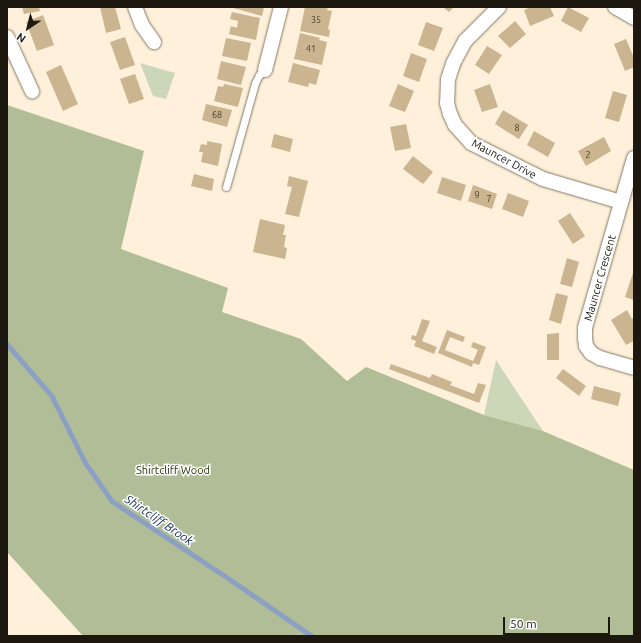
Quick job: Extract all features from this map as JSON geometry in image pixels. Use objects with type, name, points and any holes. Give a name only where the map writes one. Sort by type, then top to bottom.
[{"type":"street","points":[[135,7],[142,25],[154,42]]},
{"type":"street","points":[[265,70],[282,7]]},
{"type":"street","name":"Mauncer Drive","points":[[499,7],[465,41],[453,64],[448,79],[447,103],[455,125],[471,143],[543,180],[621,202]]},
{"type":"street","points":[[615,7],[634,18]]},
{"type":"street","points":[[7,37],[32,91]]},
{"type":"street","name":"Mauncer Crescent","points":[[634,158],[585,328],[586,346],[591,353],[600,358],[634,368]]},
{"type":"lane","points":[[226,187],[255,83],[259,75],[265,70]]},
{"type":"green space","points":[[140,63],[175,73],[166,99],[153,96]]},
{"type":"green space","name":"Shirtcliff Wood","points":[[7,105],[144,151],[121,249],[228,288],[222,312],[301,339],[347,381],[366,367],[484,415],[543,431],[634,470],[634,636],[83,636],[7,552]]},
{"type":"green space","points":[[496,360],[543,431],[484,415]]},
{"type":"building","points":[[22,7],[39,7],[40,11],[24,14]]},
{"type":"building","points":[[100,7],[115,7],[121,29],[106,33]]},
{"type":"building","points":[[264,7],[262,16],[233,8]]},
{"type":"building","points":[[305,7],[328,7],[327,10],[332,11],[328,29],[330,30],[329,37],[300,31]]},
{"type":"building","points":[[443,7],[454,7],[449,12]]},
{"type":"building","points":[[531,7],[550,7],[554,16],[530,26],[524,10]]},
{"type":"building","points":[[568,7],[589,18],[581,32],[561,21]]},
{"type":"building","points":[[232,12],[260,18],[256,40],[229,34],[231,26],[237,28],[238,21],[230,19]]},
{"type":"building","points":[[43,15],[54,45],[37,51],[26,22]]},
{"type":"building","points":[[515,21],[526,34],[510,48],[498,36]]},
{"type":"building","points":[[426,22],[443,28],[434,51],[418,45]]},
{"type":"building","points":[[300,33],[320,38],[319,40],[327,42],[322,65],[294,59]]},
{"type":"building","points":[[125,37],[135,65],[120,70],[110,42]]},
{"type":"building","points":[[226,38],[251,43],[247,61],[222,56]]},
{"type":"building","points":[[626,39],[634,58],[634,67],[625,71],[614,44]]},
{"type":"building","points":[[487,46],[502,55],[489,74],[475,65]]},
{"type":"building","points":[[411,53],[427,59],[419,82],[403,76]]},
{"type":"building","points":[[221,61],[246,67],[241,85],[217,79]]},
{"type":"building","points":[[293,63],[320,70],[316,85],[309,83],[308,87],[288,82]]},
{"type":"building","points":[[61,65],[78,104],[63,111],[46,72]]},
{"type":"building","points":[[135,74],[144,99],[129,104],[120,79]]},
{"type":"building","points":[[224,84],[243,88],[238,107],[214,101],[218,86],[223,87]]},
{"type":"building","points":[[398,84],[414,91],[405,112],[389,106]]},
{"type":"building","points":[[490,84],[498,107],[482,112],[474,90]]},
{"type":"building","points":[[613,91],[627,95],[619,122],[605,118]]},
{"type":"building","points":[[206,104],[232,110],[227,127],[202,120]]},
{"type":"building","points":[[503,110],[528,125],[519,139],[495,124]]},
{"type":"building","points":[[406,124],[411,148],[395,151],[390,127]]},
{"type":"building","points":[[534,131],[555,143],[548,157],[527,145]]},
{"type":"building","points":[[274,134],[293,139],[290,152],[271,147]]},
{"type":"building","points":[[604,137],[611,151],[586,166],[578,151]]},
{"type":"building","points":[[207,141],[222,144],[218,166],[201,162],[203,152],[199,152],[201,144],[207,145]]},
{"type":"building","points":[[413,156],[433,172],[423,184],[403,169]]},
{"type":"building","points":[[194,174],[214,179],[212,191],[191,186]]},
{"type":"building","points":[[289,176],[308,181],[299,217],[285,214],[292,187],[287,186]]},
{"type":"building","points":[[442,177],[466,185],[461,201],[437,193]]},
{"type":"building","points":[[473,185],[497,194],[492,209],[468,201]]},
{"type":"building","points":[[508,193],[529,201],[523,217],[502,209]]},
{"type":"building","points":[[570,213],[585,236],[573,244],[558,221]]},
{"type":"building","points":[[260,219],[285,225],[283,235],[286,235],[284,247],[287,248],[285,259],[253,252]]},
{"type":"building","points":[[567,258],[579,262],[572,287],[560,284]]},
{"type":"building","points":[[634,270],[634,300],[625,297]]},
{"type":"building","points":[[556,293],[568,296],[561,324],[549,320]]},
{"type":"building","points":[[627,310],[632,319],[634,317],[634,341],[626,345],[611,320]]},
{"type":"building","points":[[422,319],[430,321],[422,341],[437,347],[434,354],[414,346],[416,341],[411,339],[412,335],[416,336]]},
{"type":"building","points":[[447,330],[465,337],[463,342],[450,337],[445,350],[473,361],[478,350],[471,347],[473,342],[486,347],[479,365],[473,363],[472,367],[438,353]]},
{"type":"building","points":[[559,333],[559,360],[547,360],[547,334]]},
{"type":"building","points":[[391,364],[430,378],[432,374],[452,382],[450,385],[474,394],[478,383],[486,385],[479,403],[389,369]]},
{"type":"building","points":[[563,369],[586,386],[579,396],[556,378]]},
{"type":"building","points":[[594,386],[621,393],[618,406],[591,399]]},
{"type":"waterway","name":"Shirtcliff Brook","points":[[7,344],[52,396],[85,462],[112,501],[312,636]]}]
